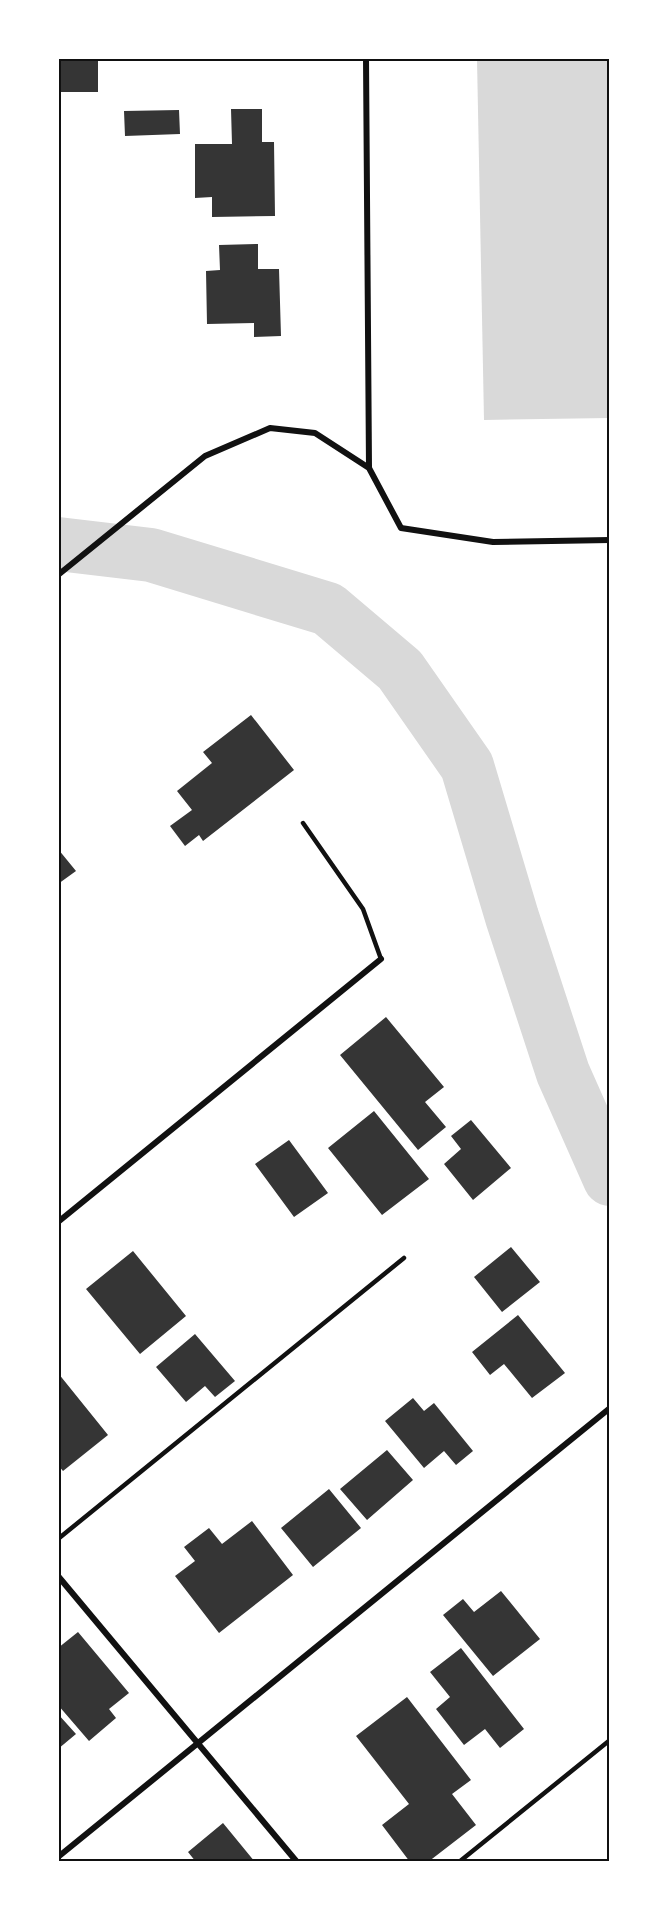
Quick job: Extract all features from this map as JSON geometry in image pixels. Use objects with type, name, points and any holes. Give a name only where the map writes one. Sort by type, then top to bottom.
[{"type":"street","points":[[366,58],[369,468],[400,528],[493,543],[609,540]]},
{"type":"street","points":[[58,575],[205,456],[270,428],[315,433],[369,468]]},
{"type":"street","points":[[58,1222],[381,959]]},
{"type":"street","points":[[58,1857],[609,1408]]},
{"type":"street","points":[[58,1576],[297,1862]]},
{"type":"lane","points":[[303,824],[363,909],[381,959]]},
{"type":"lane","points":[[58,1539],[404,1258]]},
{"type":"lane","points":[[459,1862],[609,1740]]},
{"type":"shaded area","points":[[477,59],[609,59],[609,418],[484,420]]},
{"type":"building","points":[[58,58],[98,58],[98,92],[58,92]]},
{"type":"building","points":[[231,109],[262,109],[262,142],[274,142],[275,216],[212,217],[212,197],[195,198],[195,144],[232,144]]},
{"type":"building","points":[[179,110],[180,134],[125,136],[124,111]]},
{"type":"building","points":[[258,244],[258,269],[279,269],[281,336],[254,337],[254,323],[207,324],[206,271],[220,270],[219,245]]},
{"type":"building","points":[[251,715],[294,770],[203,841],[199,835],[185,846],[170,826],[192,810],[177,791],[212,763],[203,752]]},
{"type":"building","points":[[58,849],[76,871],[58,884]]},
{"type":"building","points":[[386,1017],[444,1087],[425,1102],[446,1127],[418,1150],[340,1055]]},
{"type":"building","points":[[374,1111],[429,1179],[382,1215],[328,1148]]},
{"type":"building","points":[[471,1120],[511,1168],[473,1200],[444,1164],[461,1149],[451,1136]]},
{"type":"building","points":[[289,1140],[328,1193],[294,1217],[255,1164]]},
{"type":"building","points":[[511,1247],[540,1282],[502,1312],[474,1277]]},
{"type":"building","points":[[133,1251],[186,1316],[140,1354],[86,1289]]},
{"type":"building","points":[[518,1315],[565,1373],[532,1398],[504,1364],[490,1375],[472,1352]]},
{"type":"building","points":[[195,1334],[235,1381],[215,1397],[205,1386],[186,1402],[156,1367]]},
{"type":"building","points":[[58,1373],[108,1435],[63,1471],[58,1465]]},
{"type":"building","points":[[413,1398],[424,1411],[434,1403],[473,1451],[456,1465],[444,1451],[424,1468],[385,1421]]},
{"type":"building","points":[[387,1450],[413,1480],[367,1520],[340,1489]]},
{"type":"building","points":[[329,1489],[361,1528],[313,1567],[281,1528]]},
{"type":"building","points":[[252,1521],[293,1575],[219,1633],[175,1576],[195,1561],[184,1547],[209,1528],[222,1544]]},
{"type":"building","points":[[501,1591],[540,1639],[493,1676],[443,1615],[463,1599],[474,1612]]},
{"type":"building","points":[[78,1632],[129,1693],[109,1709],[116,1718],[89,1741],[58,1705],[58,1671],[61,1669],[58,1665],[58,1648]]},
{"type":"building","points":[[461,1648],[524,1729],[500,1748],[485,1729],[464,1745],[436,1709],[450,1697],[430,1672]]},
{"type":"building","points":[[407,1697],[471,1780],[452,1794],[476,1825],[428,1862],[410,1862],[382,1825],[409,1804],[356,1736]]},
{"type":"building","points":[[58,1714],[76,1734],[58,1749]]},
{"type":"building","points":[[223,1823],[255,1862],[196,1862],[188,1852]]},
{"type":"waterway","points":[[58,544],[151,555],[328,609],[400,670],[467,766],[512,917],[563,1073],[610,1179]]}]
